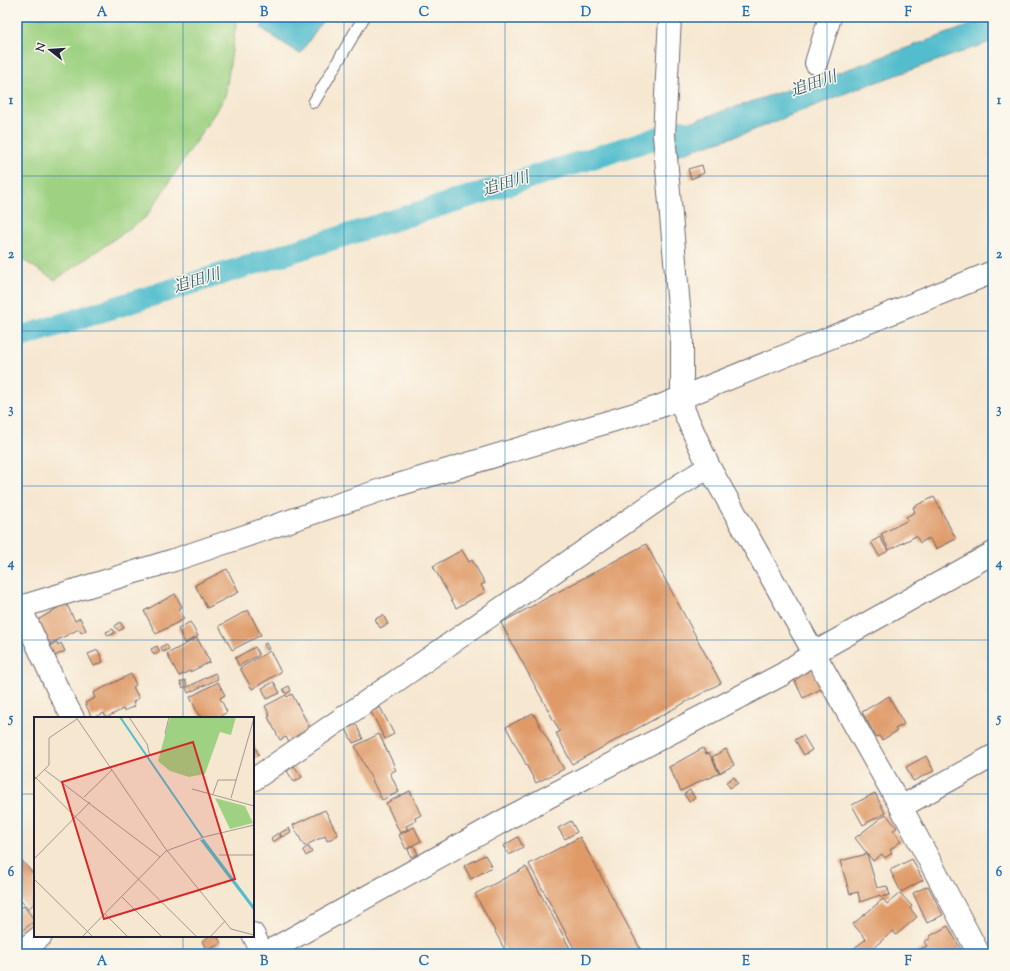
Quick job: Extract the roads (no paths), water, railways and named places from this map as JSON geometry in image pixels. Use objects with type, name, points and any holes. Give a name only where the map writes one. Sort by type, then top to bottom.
[{"type":"street","points":[[670,17],[664,135],[682,341],[682,397],[684,411],[709,467],[901,807],[980,954],[993,947]]},
{"type":"street","points":[[816,63],[830,17]]},
{"type":"street","points":[[72,717],[19,608],[174,560],[381,490],[658,407],[993,272]]},
{"type":"street","points":[[254,779],[678,486],[709,467]]},
{"type":"street","points":[[254,936],[264,954],[512,816],[783,674],[814,653],[993,554]]},
{"type":"street","points":[[901,807],[993,756]]},
{"type":"street","points":[[18,954],[40,937]]},
{"type":"lane","points":[[314,102],[364,17]]},
{"type":"water","points":[[268,17],[325,17],[300,54],[261,28]]},
{"type":"water","points":[[993,17],[993,41],[851,91],[749,132],[676,155],[675,127],[829,76]]},
{"type":"waterway","name":"追田川","points":[[17,338],[682,130]]}]
